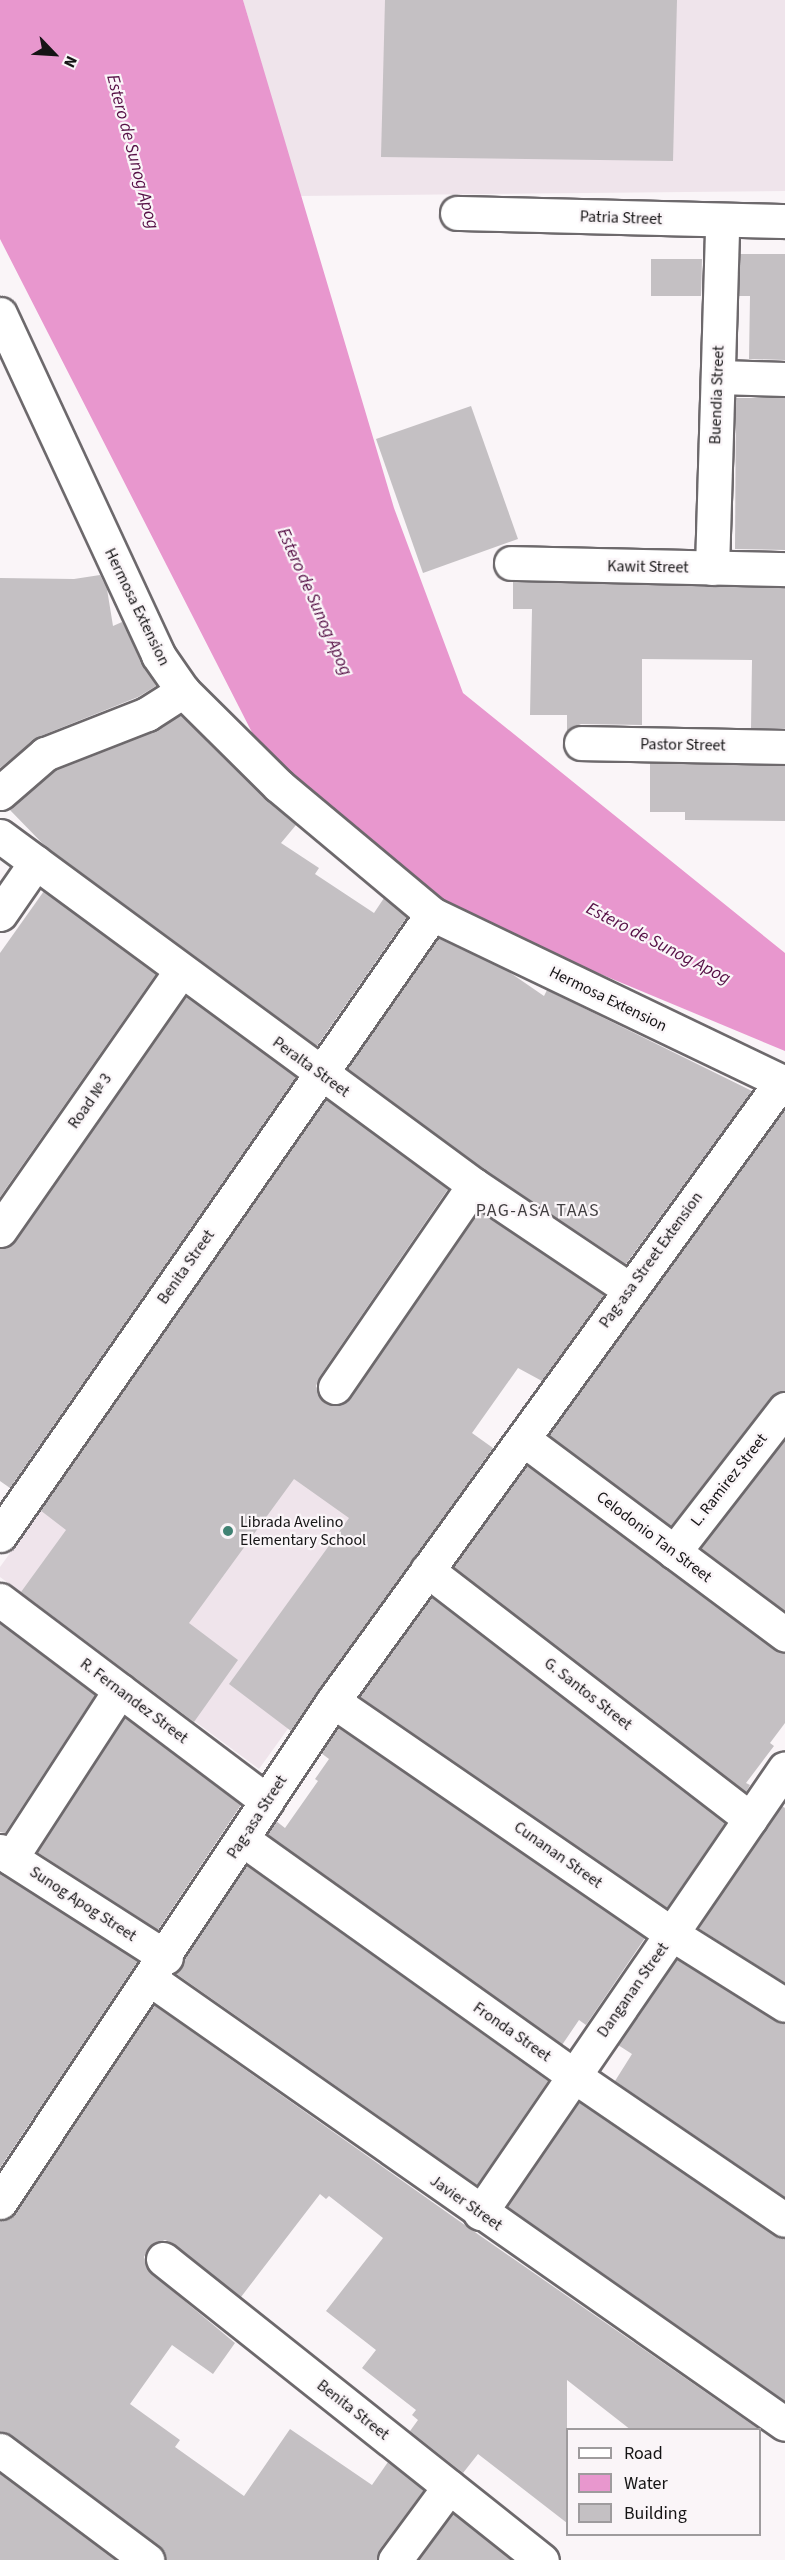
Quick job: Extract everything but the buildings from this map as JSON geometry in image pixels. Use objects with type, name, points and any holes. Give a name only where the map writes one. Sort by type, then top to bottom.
[{"type":"street","name":"Patria Street","points":[[457,213],[722,222],[785,221]]},
{"type":"street","name":"Buendia Street","points":[[712,568],[722,222]]},
{"type":"street","name":"Hermosa Extension","points":[[0,314],[158,655],[183,691],[279,786],[432,914],[783,1082]]},
{"type":"street","points":[[718,377],[785,379]]},
{"type":"street","name":"Kawit Street","points":[[511,563],[785,569]]},
{"type":"street","points":[[0,793],[45,754],[147,714],[183,691]]},
{"type":"street","name":"Pastor Street","points":[[581,743],[785,747]]},
{"type":"street","name":"Peralta Street","points":[[0,836],[180,972],[474,1185],[629,1289]]},
{"type":"street","points":[[0,914],[36,862]]},
{"type":"street","name":"Benita Street","points":[[0,1535],[432,914]]},
{"type":"street","name":"Road № 3","points":[[0,1230],[180,972]]},
{"type":"street","name":"Pag-asa Street Extension","points":[[523,1440],[629,1289],[783,1082]]},
{"type":"street","points":[[336,1387],[474,1185]]},
{"type":"street","name":"L. Ramirez Street","points":[[674,1552],[785,1409]]},
{"type":"street","name":"Celodonio Tan Street","points":[[523,1440],[785,1634]]},
{"type":"street","name":"Pag-asa Street","points":[[0,2202],[158,1968],[333,1701],[523,1440]]},
{"type":"street","name":"G. Santos Street","points":[[427,1570],[750,1819]]},
{"type":"street","name":"R. Fernandez Street","points":[[0,1600],[267,1801]]},
{"type":"street","points":[[6,1855],[120,1690]]},
{"type":"street","name":"Cunanan Street","points":[[333,1701],[672,1934],[785,2006]]},
{"type":"street","name":"Danganan Street","points":[[480,2213],[750,1819],[782,1780]]},
{"type":"street","name":"Fronda Street","points":[[242,1839],[574,2076],[785,2220]]},
{"type":"street","name":"Sunog Apog Street","points":[[6,1855],[158,1968]]},
{"type":"street","name":"Javier Street","points":[[158,1968],[480,2213],[785,2424]]},
{"type":"street","name":"Benita Street","points":[[163,2259],[542,2560]]},
{"type":"street","points":[[0,2450],[147,2560]]},
{"type":"street","points":[[395,2560],[449,2487]]},
{"type":"shaded area","points":[[243,0],[785,0],[785,191],[300,196]]},
{"type":"shaded area","name":"Librada Avelino Elementary School","points":[[190,1303],[455,1496],[259,1769],[0,1577],[0,1567]]},
{"type":"water","name":"Estero de Sunog Apog","points":[[0,0],[243,0],[394,508],[463,693],[785,953],[785,1051],[452,912],[261,750],[0,239]]},
{"type":"place","name":"Librada Avelino Elementary School","points":[[228,1531]]},
{"type":"district","name":"PAG-ASA TAAS","points":[[538,1211]]}]
